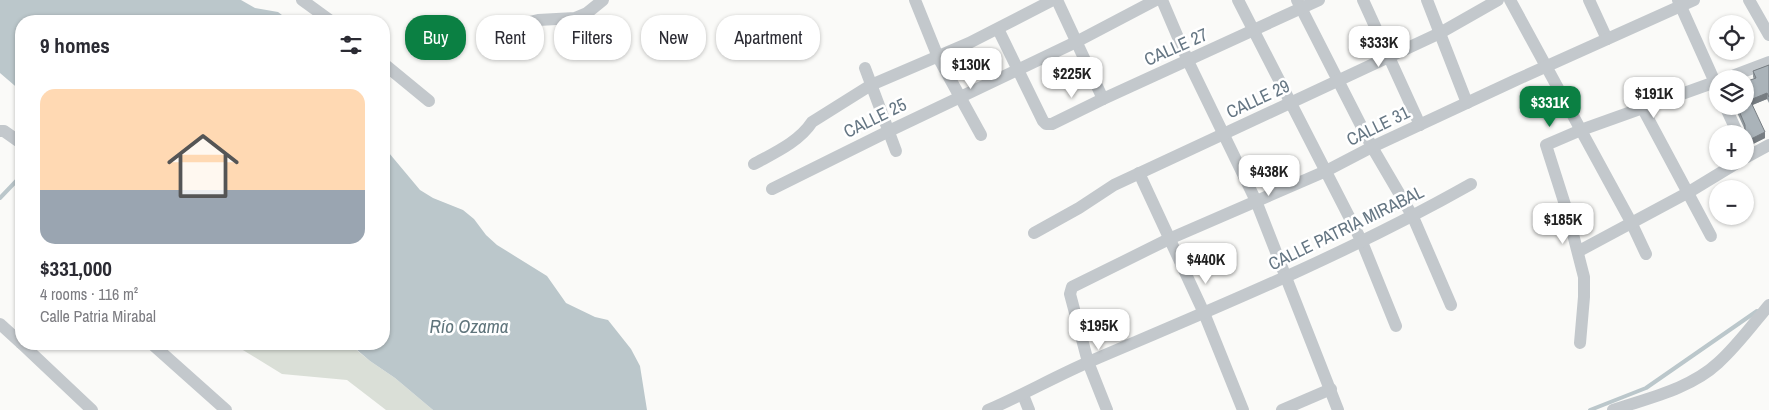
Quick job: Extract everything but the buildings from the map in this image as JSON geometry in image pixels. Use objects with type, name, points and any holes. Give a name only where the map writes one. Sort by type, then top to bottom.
[{"type":"street","points":[[302,0],[323,15]]},
{"type":"street","points":[[544,20],[575,18],[588,13],[603,0]]},
{"type":"street","points":[[916,0],[938,57],[981,135]]},
{"type":"street","points":[[754,164],[783,148],[808,128],[812,122],[871,85],[938,57],[1055,0],[1103,99]]},
{"type":"street","name":"CALLE 25","points":[[772,189],[888,131],[1076,42],[1156,0]]},
{"type":"street","points":[[1162,0],[1188,61],[1256,201],[1331,388],[1338,410]]},
{"type":"street","points":[[1238,0],[1362,242],[1396,326]]},
{"type":"street","name":"CALLE 27","points":[[1018,70],[1043,120],[1046,124],[1052,124],[1253,31],[1299,4],[1319,0]]},
{"type":"street","points":[[1363,0],[1420,125]]},
{"type":"street","points":[[1427,0],[1467,103]]},
{"type":"street","name":"CALLE 29","points":[[1034,233],[1079,208],[1114,185],[1440,33],[1498,0]]},
{"type":"street","points":[[1510,0],[1631,222],[1646,254]]},
{"type":"street","points":[[1590,0],[1607,38]]},
{"type":"street","name":"CALLE 31","points":[[1088,362],[1070,294],[1072,287],[1077,283],[1169,239],[1326,171],[1372,147],[1680,3],[1694,0]]},
{"type":"street","points":[[1749,0],[1769,35]]},
{"type":"street","points":[[1680,3],[1712,70]]},
{"type":"street","points":[[1299,4],[1372,147],[1413,217],[1452,305]]},
{"type":"street","points":[[998,29],[1018,70]]},
{"type":"street","points":[[1750,70],[1769,62]]},
{"type":"street","points":[[865,68],[896,151]]},
{"type":"street","points":[[390,69],[429,101]]},
{"type":"street","points":[[1580,343],[1585,287],[1579,251],[1546,147],[1548,143],[1709,86]]},
{"type":"street","points":[[1643,109],[1711,236]]},
{"type":"street","points":[[0,131],[4,131],[15,139]]},
{"type":"street","points":[[1754,152],[1769,146]]},
{"type":"street","points":[[1579,251],[1689,192],[1723,170]]},
{"type":"street","points":[[1139,173],[1204,313],[1243,410]]},
{"type":"street","name":"CALLE PATRIA MIRABAL","points":[[988,410],[1088,362],[1286,278],[1413,217],[1471,184]]},
{"type":"street","points":[[1613,410],[1674,389],[1699,377],[1718,364],[1769,305]]},
{"type":"street","points":[[0,324],[15,338]]},
{"type":"street","points":[[27,350],[92,410]]},
{"type":"street","points":[[159,350],[226,410]]},
{"type":"street","points":[[1088,362],[1107,410]]},
{"type":"street","points":[[1282,410],[1331,388]]},
{"type":"street","points":[[1022,395],[1030,410]]},
{"type":"shaded area","points":[[243,350],[356,350],[395,378],[433,410],[386,410],[347,380],[282,374]]},
{"type":"water","points":[[0,0],[241,0],[255,8],[278,12],[282,15],[15,15],[15,86],[0,73]]},
{"type":"water","name":"Río Ozama","points":[[390,154],[420,190],[433,198],[463,210],[474,219],[486,235],[497,245],[547,276],[566,303],[595,317],[608,320],[631,349],[640,366],[647,410],[433,410],[395,378],[357,350],[390,350]]},
{"type":"waterway","points":[[0,198],[15,182]]},
{"type":"waterway","points":[[1590,410],[1646,388],[1757,311]]}]
